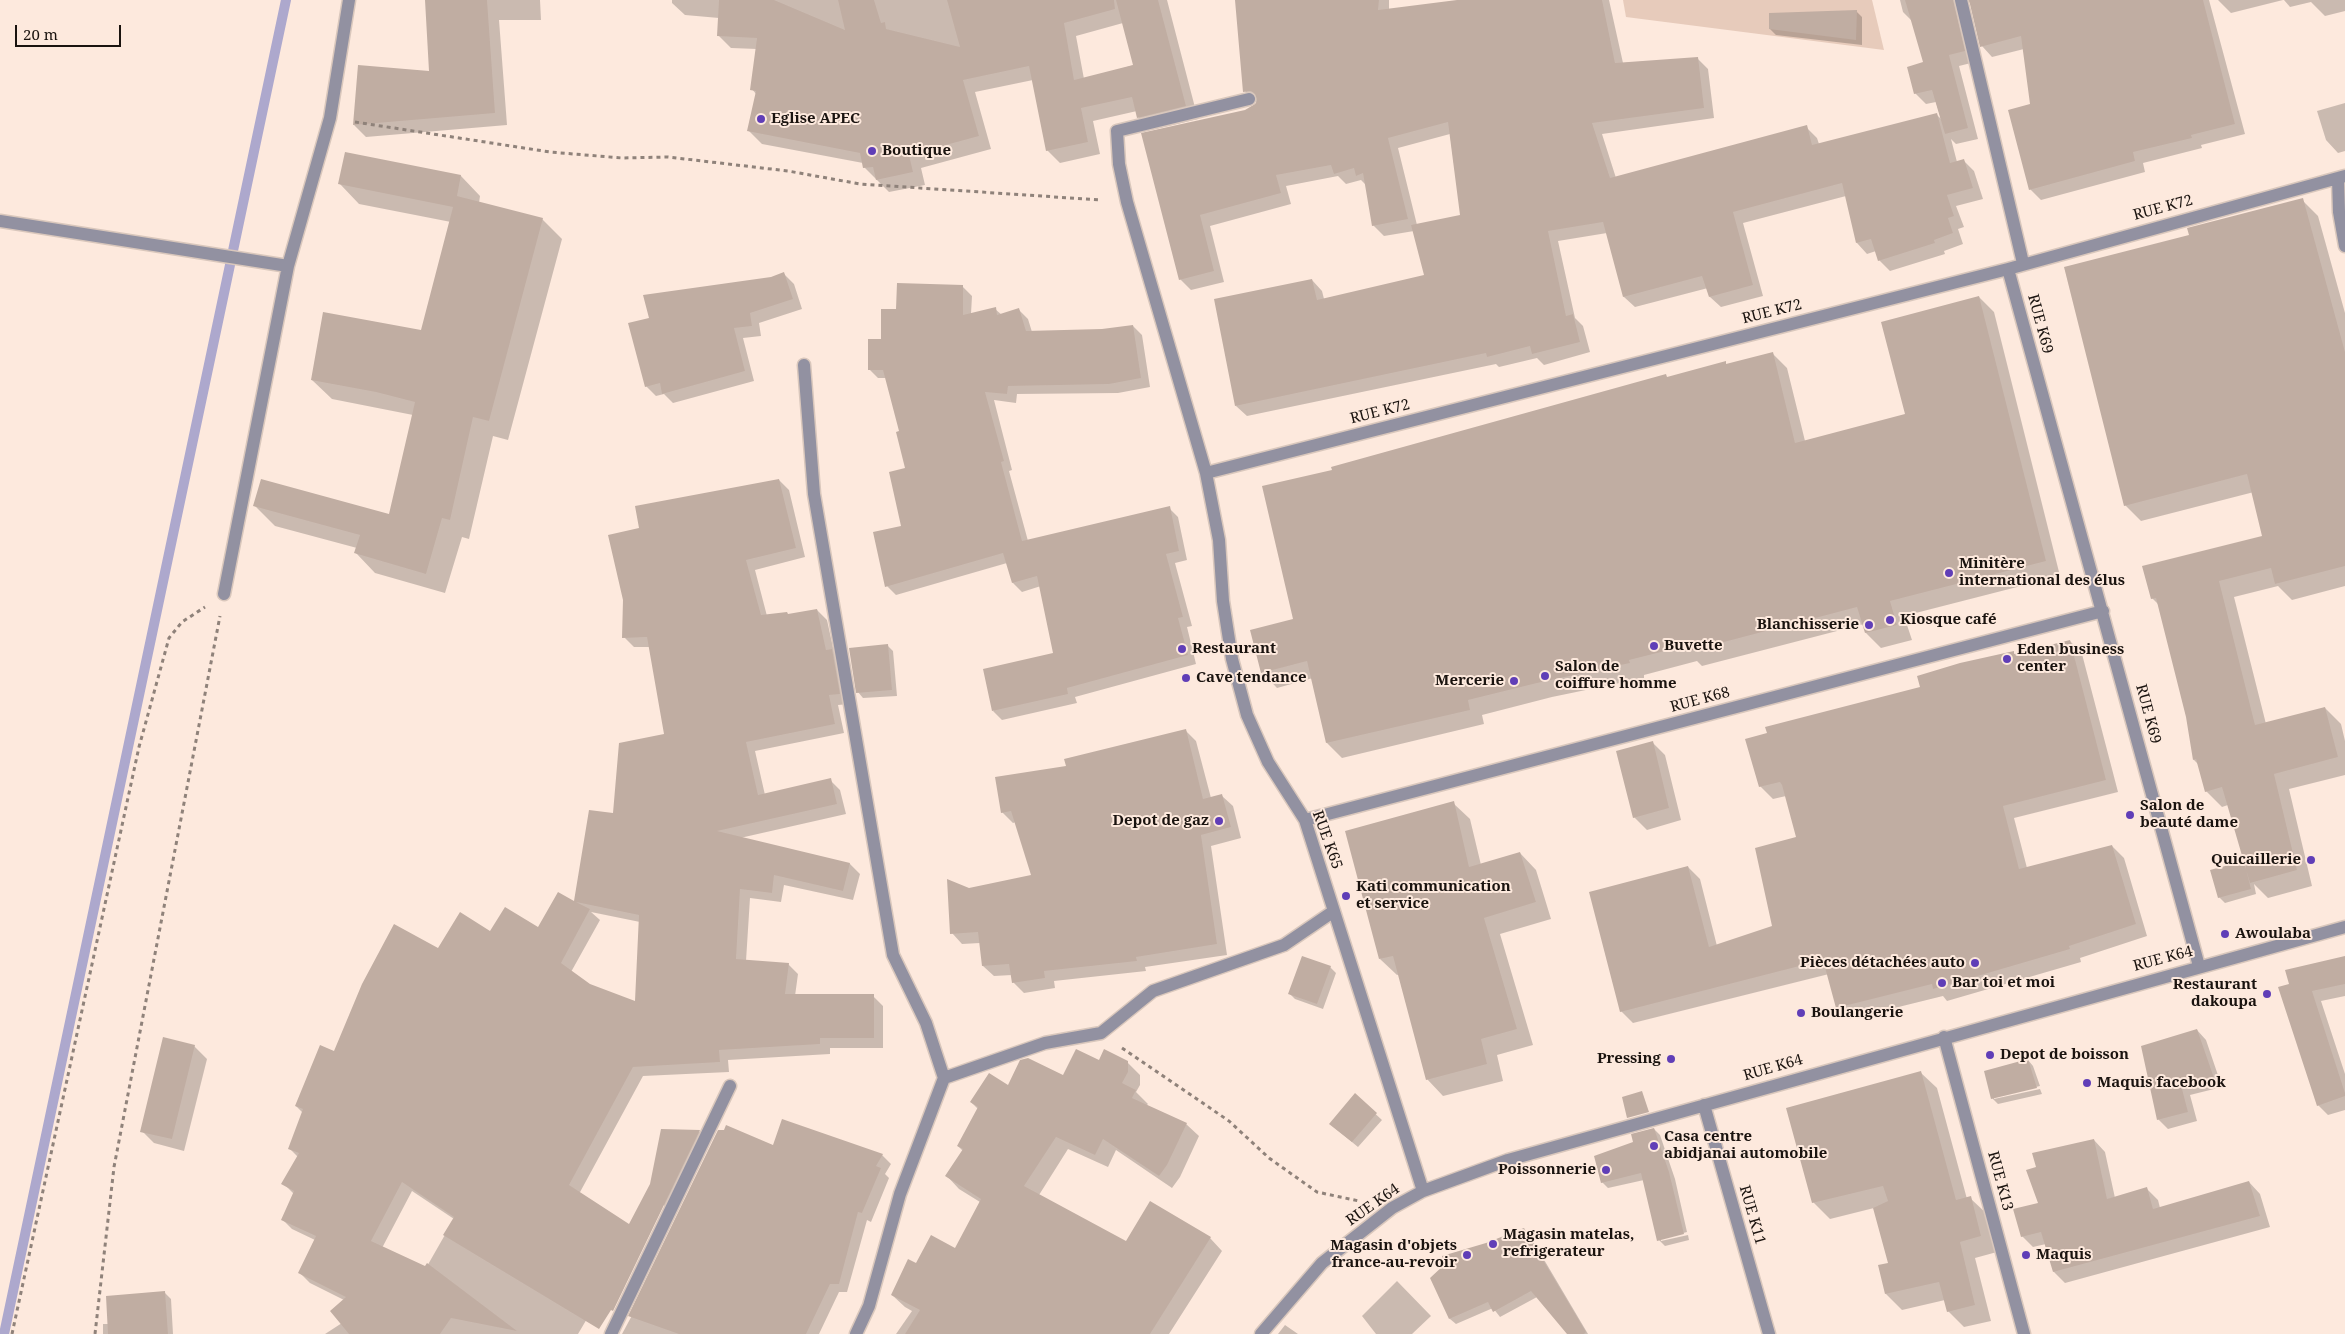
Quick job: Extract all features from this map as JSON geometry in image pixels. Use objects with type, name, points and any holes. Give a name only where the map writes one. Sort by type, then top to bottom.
[{"type":"street","points":[[224,594],[288,266],[330,118],[349,0]]},
{"type":"street","points":[[1961,0],[2023,263]]},
{"type":"street","name":"RUE K65","points":[[1249,99],[1117,131],[1118,164],[1127,202],[1206,473],[1219,540],[1223,601],[1232,659],[1247,714],[1268,762],[1305,820],[1423,1191]]},
{"type":"street","points":[[2342,177],[2339,212],[2345,246]]},
{"type":"street","name":"RUE K72","points":[[1206,473],[2008,269],[2023,263],[2342,177]]},
{"type":"street","points":[[0,222],[288,266]]},
{"type":"street","name":"RUE K69","points":[[2008,269],[2199,966]]},
{"type":"street","points":[[804,365],[814,494],[893,955],[926,1023],[944,1078],[900,1194],[869,1306],[856,1334]]},
{"type":"street","name":"RUE K68","points":[[1305,820],[2103,611]]},
{"type":"street","points":[[944,1078],[1045,1044],[1101,1033],[1153,991],[1284,946],[1334,910]]},
{"type":"street","name":"RUE K64","points":[[1261,1334],[1322,1263],[1392,1208],[1423,1191],[1508,1160],[2199,966],[2345,927]]},
{"type":"street","name":"RUE K13","points":[[1944,1037],[2024,1334]]},
{"type":"street","points":[[612,1334],[730,1086]]},
{"type":"street","name":"RUE K11","points":[[1704,1104],[1769,1334]]},
{"type":"path","points":[[330,118],[550,152],[622,158],[668,157],[788,171],[860,184],[1127,202]]},
{"type":"path","points":[[12,1334],[133,775],[169,638],[182,622],[224,594]]},
{"type":"path","points":[[94,1334],[114,1167],[224,594]]},
{"type":"path","points":[[1101,1033],[1229,1121],[1269,1158],[1317,1192],[1392,1208]]},
{"type":"shaded area","points":[[1623,0],[1872,0],[1884,50],[1626,17]]},
{"type":"building","points":[[425,0],[487,0],[495,113],[353,125],[358,65],[429,71]]},
{"type":"building","points":[[719,0],[774,0],[845,30],[838,0],[874,0],[881,23],[885,22],[886,29],[960,47],[947,0],[1114,0],[1115,9],[1064,23],[1074,80],[1133,65],[1116,0],[1158,0],[1186,106],[1137,118],[1132,97],[1081,108],[1088,142],[1046,151],[1029,66],[963,80],[979,136],[909,155],[913,172],[876,180],[873,167],[863,168],[860,153],[747,131],[756,91],[750,90],[757,38],[717,36]]},
{"type":"building","points":[[1235,0],[1379,0],[1378,10],[1457,0],[1602,0],[1615,63],[1698,57],[1704,108],[1592,123],[1610,178],[1807,125],[1812,145],[1937,113],[1950,163],[1964,159],[1973,188],[1947,195],[1954,216],[1948,218],[1953,233],[1934,240],[1935,243],[1878,261],[1871,239],[1856,243],[1842,183],[1733,212],[1753,285],[1709,297],[1702,276],[1623,297],[1603,222],[1548,231],[1566,316],[1573,314],[1580,342],[1532,354],[1530,346],[1487,357],[1486,353],[1235,406],[1214,299],[1312,279],[1317,300],[1424,275],[1411,225],[1460,215],[1448,122],[1388,138],[1408,219],[1372,226],[1363,173],[1356,176],[1354,168],[1334,174],[1331,165],[1276,175],[1281,193],[1200,215],[1214,271],[1179,280],[1141,133],[1245,110],[1255,104],[1257,101],[1255,94],[1251,91],[1243,92]]},
{"type":"building","points":[[1905,0],[1953,0],[1965,51],[1949,55],[1968,128],[1945,134],[1932,90],[1914,94],[1907,67],[1923,62]]},
{"type":"building","points":[[1969,0],[2203,0],[2235,124],[2191,135],[2192,138],[2133,152],[2135,161],[2029,190],[2008,110],[2030,104],[2021,36],[1980,47]]},
{"type":"building","points":[[1857,10],[1856,40],[1769,29],[1769,13]]},
{"type":"building","points":[[345,152],[461,175],[457,196],[543,218],[489,421],[473,417],[450,520],[442,518],[426,574],[354,553],[360,535],[253,506],[261,479],[389,514],[415,402],[376,392],[311,380],[323,312],[421,330],[453,207],[338,184]]},
{"type":"building","points":[[2303,198],[2345,352],[2345,566],[2275,584],[2271,568],[2219,581],[2255,725],[2325,707],[2338,757],[2274,774],[2297,870],[2250,883],[2222,787],[2205,792],[2196,759],[2193,760],[2186,717],[2156,598],[2151,599],[2142,566],[2262,536],[2247,474],[2124,506],[2064,267],[2189,235],[2187,228]]},
{"type":"building","points":[[784,272],[793,299],[750,313],[752,326],[734,328],[745,371],[662,394],[660,383],[645,387],[628,323],[649,318],[643,295],[771,277]]},
{"type":"building","points":[[897,283],[963,285],[963,315],[996,307],[997,315],[1019,308],[1026,331],[1102,329],[1133,325],[1141,378],[1109,384],[1008,386],[1007,394],[985,392],[1004,461],[1001,462],[1022,541],[1170,506],[1179,551],[1166,554],[1183,617],[1178,618],[1188,655],[1067,688],[1068,694],[992,711],[983,669],[1053,653],[1037,576],[1012,583],[1003,553],[885,587],[873,532],[901,526],[889,472],[905,468],[896,432],[899,431],[883,370],[868,370],[868,339],[881,339],[881,309],[896,309]]},
{"type":"building","points":[[1979,296],[2046,561],[1890,601],[1897,625],[1865,633],[1857,607],[1686,652],[1685,646],[1629,660],[1630,663],[1468,700],[1470,710],[1326,743],[1307,661],[1261,673],[1250,630],[1293,619],[1262,486],[1332,470],[1331,467],[1666,374],[1667,377],[1726,361],[1726,364],[1773,352],[1795,443],[1905,414],[1881,322]]},
{"type":"building","points":[[779,479],[796,548],[746,560],[761,615],[787,612],[788,614],[817,609],[826,650],[832,649],[840,694],[829,695],[835,724],[746,742],[758,795],[831,778],[837,804],[717,831],[850,863],[843,891],[774,875],[772,893],[740,889],[736,959],[789,963],[785,994],[874,994],[874,1038],[820,1038],[820,1044],[719,1050],[720,1062],[633,1067],[569,1185],[629,1224],[650,1184],[661,1129],[700,1130],[613,1311],[611,1310],[599,1329],[443,1235],[454,1217],[402,1182],[371,1241],[425,1266],[427,1263],[517,1331],[451,1318],[440,1334],[349,1334],[330,1311],[346,1297],[298,1273],[316,1236],[281,1220],[294,1191],[281,1184],[299,1153],[288,1149],[303,1109],[295,1106],[320,1045],[334,1051],[362,984],[394,924],[438,948],[460,912],[490,931],[505,907],[538,927],[558,892],[574,901],[589,810],[613,813],[619,743],[664,734],[647,637],[622,638],[623,600],[608,535],[639,528],[635,506]],"holes":[[[576,902],[639,915],[635,1001],[590,984],[561,963],[590,909]]]},
{"type":"building","points":[[2070,640],[2106,780],[2003,806],[2019,869],[2112,845],[2136,924],[2069,946],[2070,949],[1933,989],[1932,984],[1836,1008],[1823,960],[1620,1012],[1589,892],[1688,866],[1709,947],[1772,926],[1755,848],[1796,837],[1782,785],[1780,782],[1759,787],[1745,739],[1767,733],[1765,727],[1920,687],[1917,676],[1960,663],[2014,651],[2014,654]]},
{"type":"building","points":[[888,644],[892,690],[856,693],[849,648]]},
{"type":"building","points":[[1186,729],[1203,799],[1222,794],[1231,827],[1201,835],[1217,944],[1136,957],[1137,961],[1044,971],[1045,978],[1012,983],[1009,964],[982,966],[978,932],[950,934],[947,879],[969,888],[1031,875],[1011,811],[1001,813],[995,777],[1066,766],[1064,759]]},
{"type":"building","points":[[1653,741],[1669,808],[1633,818],[1616,751]]},
{"type":"building","points":[[1454,801],[1469,867],[1520,852],[1536,902],[1484,918],[1517,1029],[1481,1039],[1487,1064],[1426,1080],[1393,956],[1379,959],[1345,831]]},
{"type":"building","points":[[2244,861],[2251,889],[2218,898],[2210,870]]},
{"type":"building","points":[[1302,956],[1331,966],[1317,1004],[1288,994]]},
{"type":"building","points":[[2345,956],[2345,984],[2312,991],[2345,1093],[2345,1096],[2317,1106],[2278,987],[2289,984],[2285,970]]},
{"type":"building","points":[[2197,1029],[2214,1078],[2181,1085],[2188,1112],[2157,1120],[2141,1046]]},
{"type":"building","points":[[163,1037],[195,1045],[172,1139],[140,1132]]},
{"type":"building","points":[[1076,1049],[1099,1060],[1104,1049],[1128,1061],[1128,1072],[1122,1083],[1136,1090],[1132,1098],[1187,1123],[1167,1165],[1159,1176],[1103,1139],[1095,1155],[1056,1137],[1024,1186],[1126,1241],[1150,1201],[1211,1237],[1150,1334],[905,1334],[920,1310],[891,1295],[908,1259],[916,1263],[931,1235],[955,1248],[981,1199],[945,1176],[963,1149],[957,1146],[978,1107],[970,1102],[989,1073],[1008,1085],[1020,1060],[1028,1058],[1063,1075]]},
{"type":"building","points":[[2028,1059],[2037,1088],[1991,1099],[1984,1071]]},
{"type":"building","points":[[1921,1071],[1956,1200],[1971,1196],[1981,1236],[1960,1242],[1975,1305],[1947,1312],[1939,1282],[1885,1294],[1878,1265],[1888,1263],[1873,1208],[1888,1201],[1883,1186],[1812,1203],[1786,1108]]},
{"type":"building","points":[[1642,1091],[1649,1112],[1627,1118],[1622,1097]]},
{"type":"building","points":[[1355,1093],[1377,1113],[1352,1142],[1329,1124]]},
{"type":"building","points":[[782,1119],[883,1154],[876,1166],[881,1168],[862,1213],[858,1212],[839,1284],[830,1284],[806,1334],[679,1334],[628,1316],[718,1130],[724,1130],[726,1125],[773,1145]]},
{"type":"building","points":[[1654,1128],[1669,1172],[1684,1234],[1657,1241],[1641,1173],[1601,1183],[1594,1156],[1633,1142],[1631,1134]]},
{"type":"building","points":[[2094,1139],[2107,1199],[2147,1187],[2153,1209],[2249,1181],[2260,1216],[2053,1272],[2041,1232],[2021,1237],[2013,1209],[2038,1203],[2026,1170],[2036,1167],[2032,1153]]},
{"type":"building","points":[[1524,1228],[1586,1332],[1584,1334],[1567,1334],[1531,1291],[1493,1312],[1488,1302],[1449,1319],[1430,1278],[1444,1265],[1442,1256],[1486,1243]]},
{"type":"building","points":[[165,1291],[168,1334],[108,1334],[106,1296]]},
{"type":"waterway","points":[[4,1334],[286,0]]},
{"type":"place","name":"Eglise APEC","points":[[761,119]]},
{"type":"place","name":"Boutique","points":[[872,151]]},
{"type":"place","name":"Minitère international des élus","points":[[1949,573]]},
{"type":"place","name":"Kiosque café","points":[[1890,620]]},
{"type":"place","name":"Blanchisserie","points":[[1869,625]]},
{"type":"place","name":"Buvette","points":[[1654,646]]},
{"type":"place","name":"Restaurant","points":[[1182,649]]},
{"type":"place","name":"Eden business center","points":[[2007,659]]},
{"type":"place","name":"Salon de coiffure homme","points":[[1545,676]]},
{"type":"place","name":"Cave tendance","points":[[1186,678]]},
{"type":"place","name":"Mercerie","points":[[1514,681]]},
{"type":"place","name":"Salon de beauté dame","points":[[2130,815]]},
{"type":"place","name":"Depot de gaz","points":[[1219,821]]},
{"type":"place","name":"Quicaillerie","points":[[2311,860]]},
{"type":"place","name":"Kati communication et service","points":[[1346,896]]},
{"type":"place","name":"Awoulaba","points":[[2225,934]]},
{"type":"place","name":"Pièces détachées auto","points":[[1975,963]]},
{"type":"place","name":"Bar toi et moi","points":[[1942,983]]},
{"type":"place","name":"Restaurant dakoupa","points":[[2267,994]]},
{"type":"place","name":"Boulangerie","points":[[1801,1013]]},
{"type":"place","name":"Depot de boisson","points":[[1990,1055]]},
{"type":"place","name":"Pressing","points":[[1671,1059]]},
{"type":"place","name":"Maquis facebook","points":[[2087,1083]]},
{"type":"place","name":"Casa centre abidjanai automobile","points":[[1654,1146]]},
{"type":"place","name":"Poissonnerie","points":[[1606,1170]]},
{"type":"place","name":"Magasin matelas, refrigerateur","points":[[1493,1244]]},
{"type":"place","name":"Magasin d'objets france-au-revoir","points":[[1467,1255]]},
{"type":"place","name":"Maquis","points":[[2026,1255]]}]
